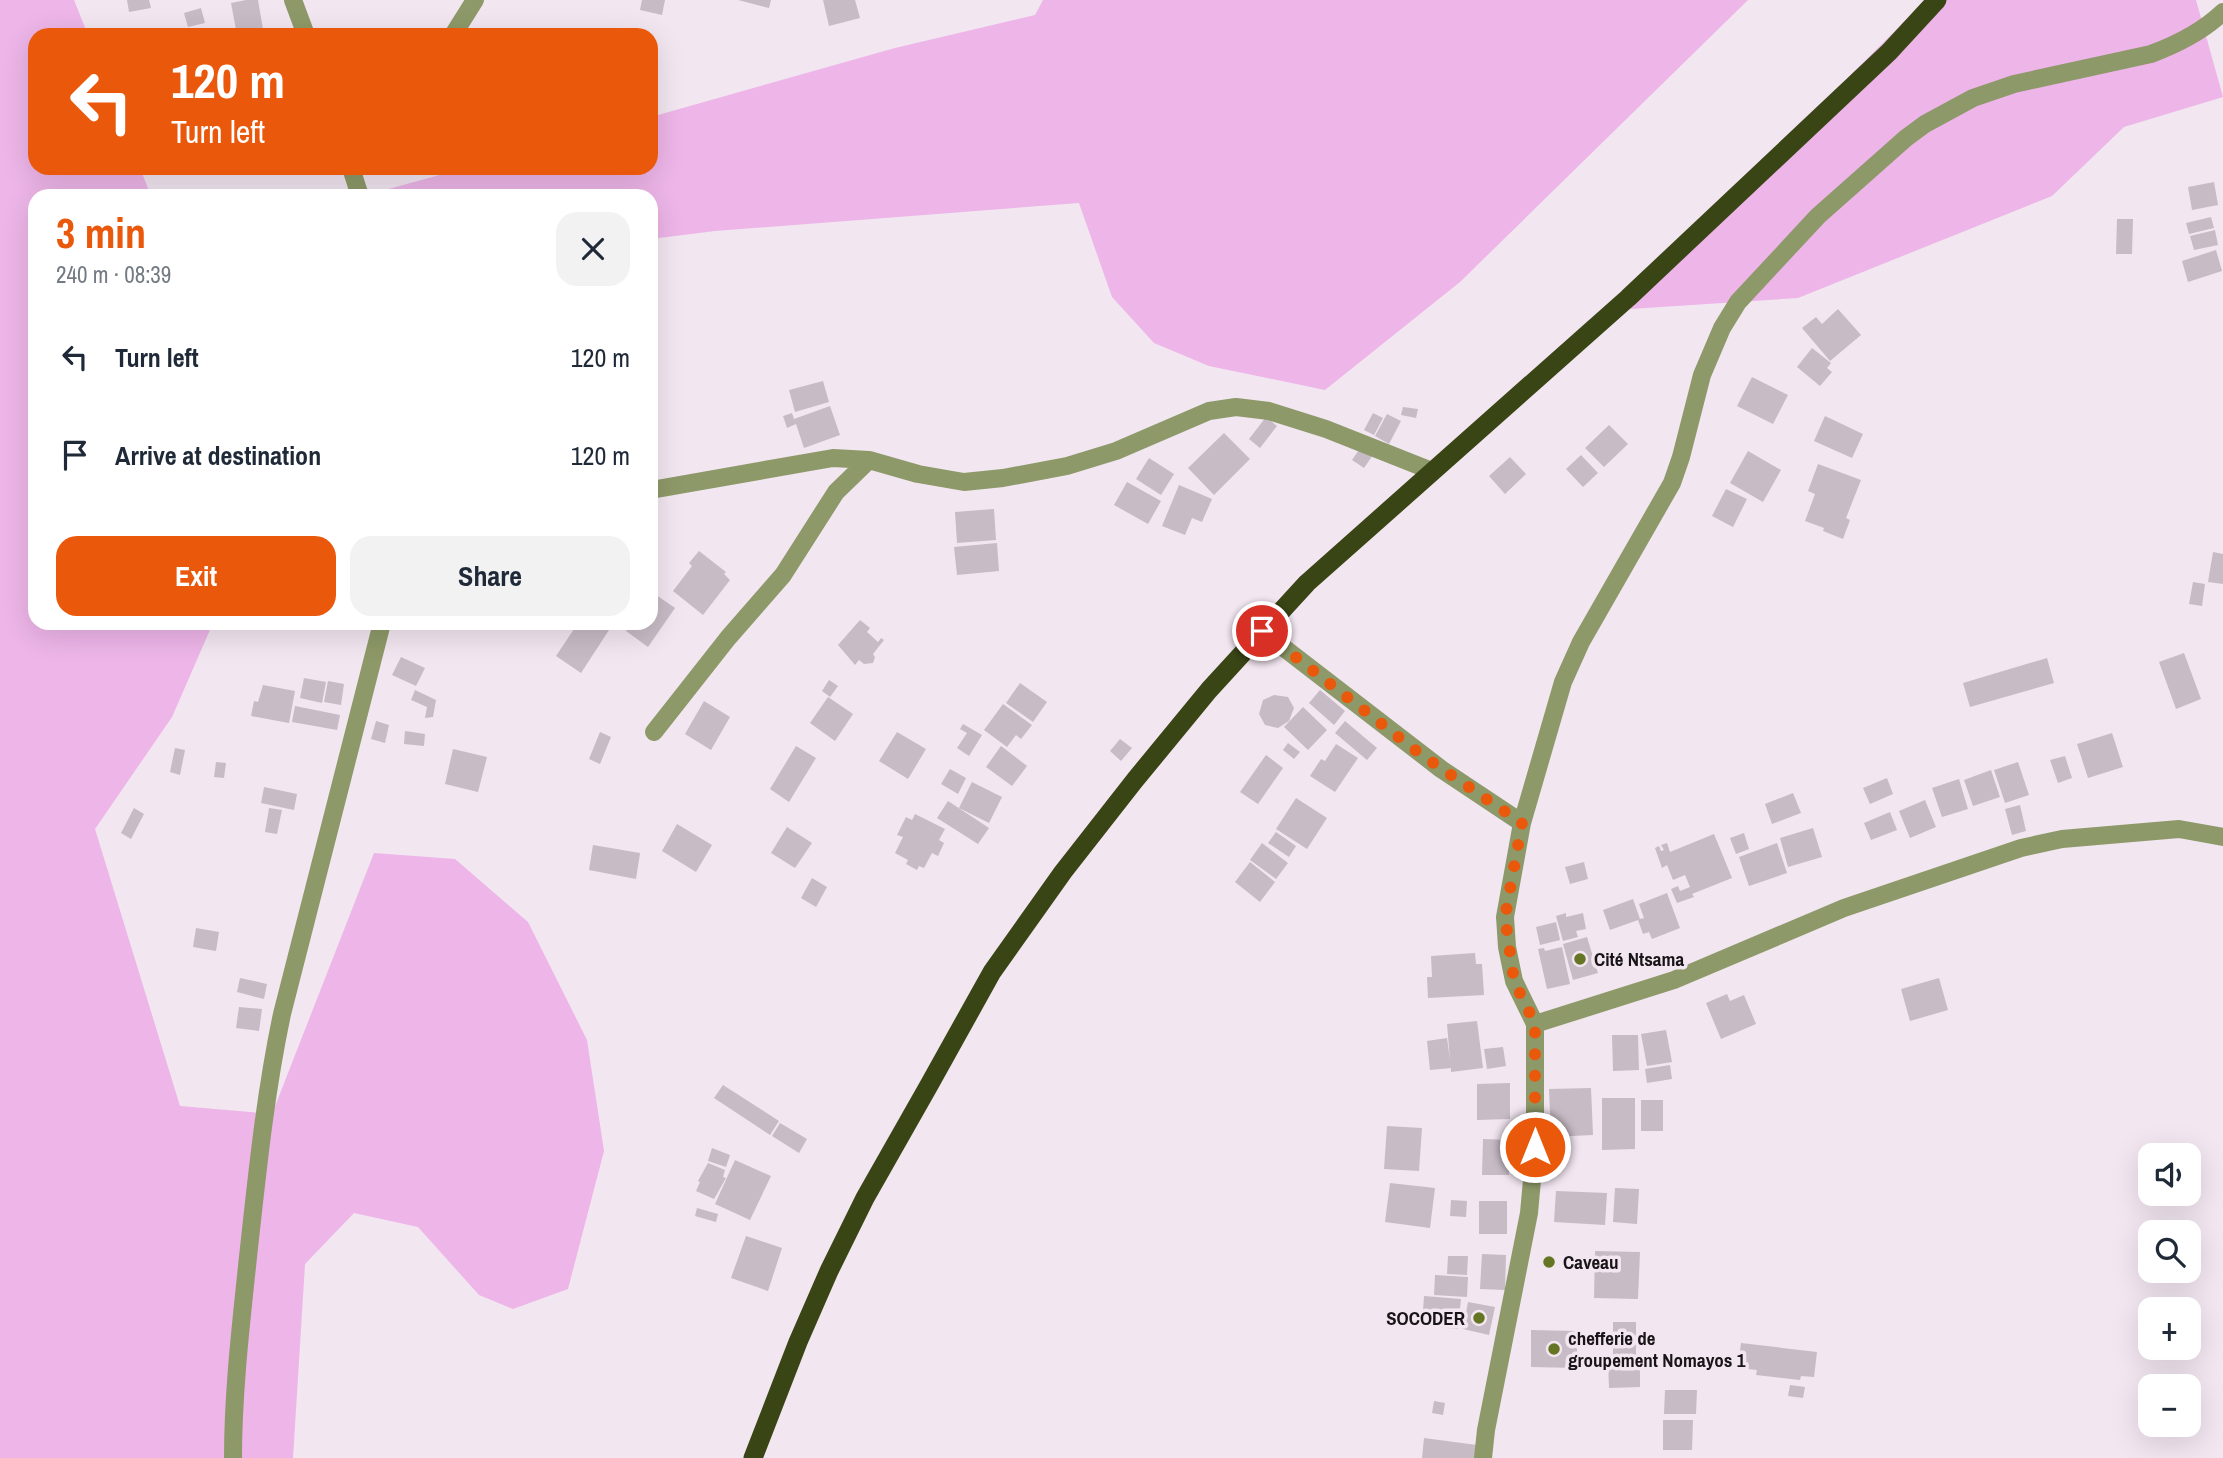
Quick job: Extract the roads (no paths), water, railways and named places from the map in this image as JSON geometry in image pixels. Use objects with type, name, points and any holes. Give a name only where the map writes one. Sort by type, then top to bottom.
[{"type":"highway","points":[[753,1458],[798,1342],[835,1258],[865,1198],[992,972],[1063,872],[1135,780],[1209,690],[1307,583],[1628,298],[1889,52],[1935,1]]},
{"type":"street","points":[[293,0],[303,28]]},
{"type":"street","points":[[457,28],[475,0]]},
{"type":"street","points":[[1483,1458],[1486,1430],[1529,1213],[1535,1147],[1535,1024],[1514,981],[1505,917],[1522,823],[1563,682],[1581,642],[1672,483],[1702,375],[1722,328],[1738,302],[1818,216],[1925,124],[1994,89],[2151,54],[2176,45],[2205,28],[2223,12]]},
{"type":"street","points":[[658,489],[833,458],[869,460],[918,474],[964,482],[1003,478],[1068,466],[1116,451],[1209,411],[1236,407],[1269,411],[1326,429],[1432,471]]},
{"type":"street","points":[[654,732],[728,638],[783,575],[836,492],[869,460]]},
{"type":"street","points":[[233,1458],[236,1376],[271,1065],[380,630]]},
{"type":"street","points":[[1262,631],[1409,745],[1522,823]]},
{"type":"street","points":[[1535,1024],[1674,980],[1844,908],[2021,848],[2062,839],[2179,829],[2223,837]]},
{"type":"place","name":"Cité Ntsama","points":[[1580,959]]},
{"type":"place","name":"Caveau","points":[[1549,1262]]},
{"type":"place","name":"SOCODER","points":[[1479,1318]]},
{"type":"place","name":"chefferie de groupement Nomayos 1","points":[[1554,1349]]}]
